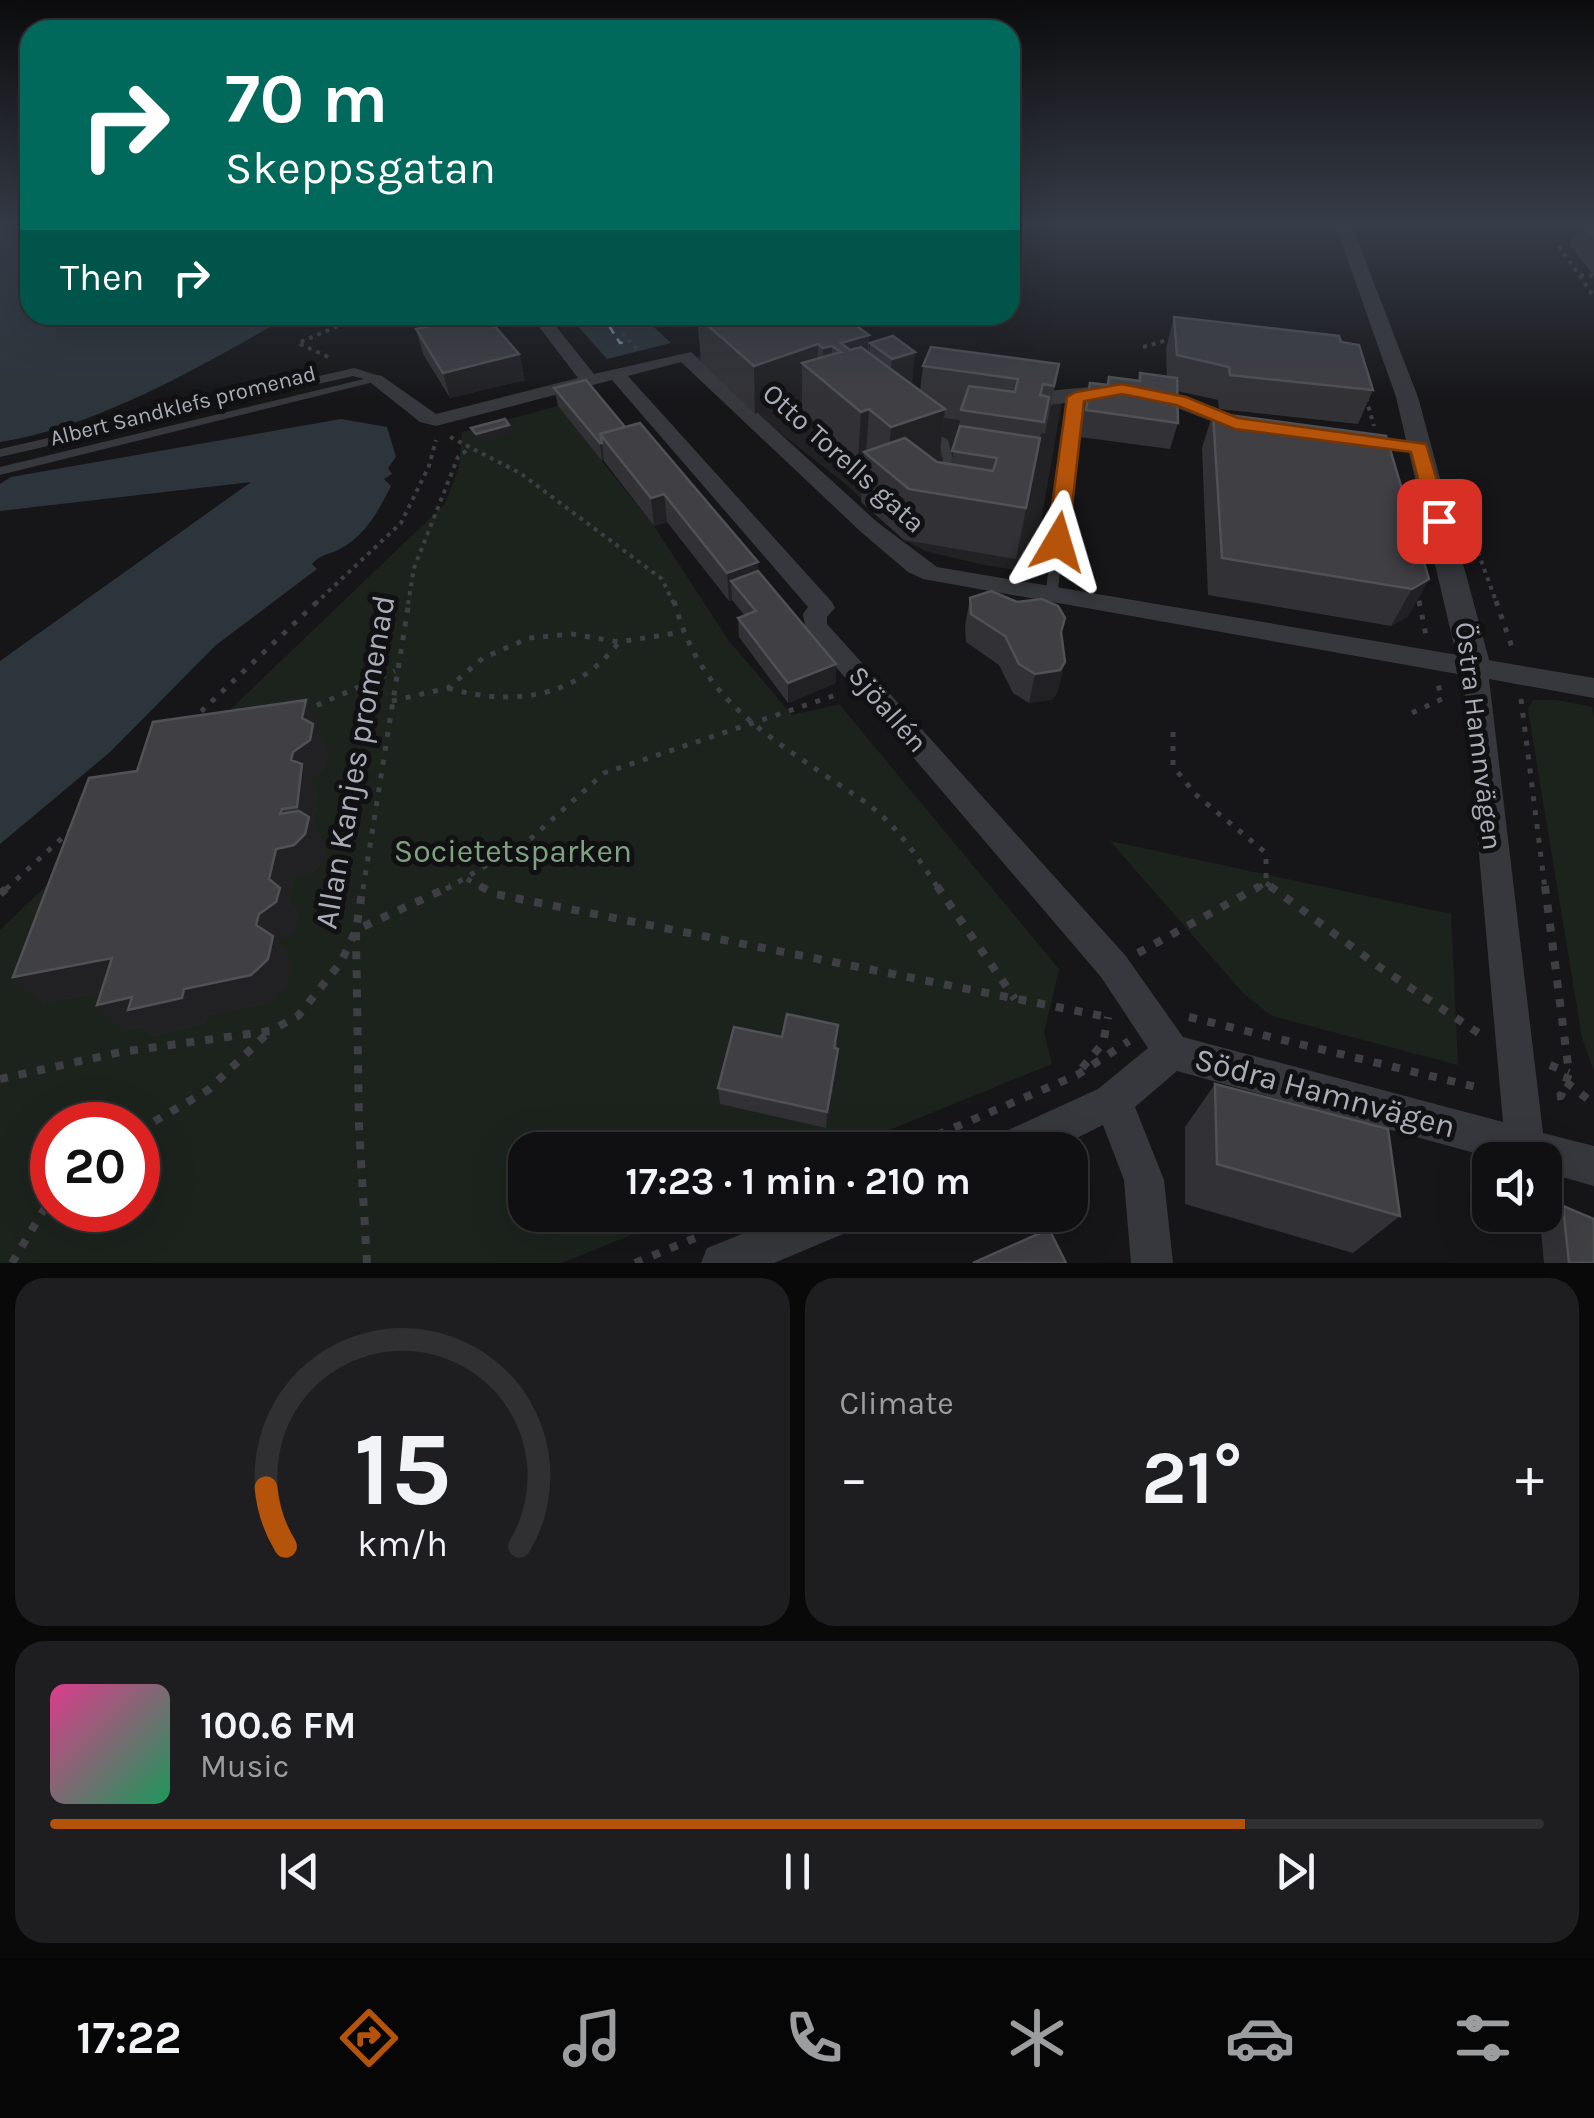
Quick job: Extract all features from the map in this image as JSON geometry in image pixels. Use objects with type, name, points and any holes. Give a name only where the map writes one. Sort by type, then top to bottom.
[{"type":"street","name":"Östra Hamnvägen","points":[[1364,283],[1406,398],[1475,668],[1525,1142]]},
{"type":"street","points":[[546,325],[588,378]]},
{"type":"street","name":"Otto Torells gata","points":[[376,380],[426,418],[436,420],[694,353],[916,567],[950,579],[1594,688]]},
{"type":"street","points":[[0,453],[354,372],[376,380]]},
{"type":"street","name":"Sjöallén","points":[[616,372],[823,608],[815,614],[815,626],[1112,966],[1164,1038]]},
{"type":"street","name":"Albert Sandklefs promenad","points":[[0,471],[376,380]]},
{"type":"street","points":[[1000,396],[1076,397],[1122,389],[1180,401],[1221,420],[1270,428]]},
{"type":"street","points":[[1048,1132],[1112,1102],[1164,1038]]},
{"type":"street","name":"Södra Hamnvägen","points":[[1164,1038],[1512,1142]]},
{"type":"street","points":[[1112,1102],[1144,1171],[1152,1263]]},
{"type":"street","name":"Södra Hamnvägen","points":[[1562,1157],[1594,1166]]},
{"type":"street","points":[[711,1249],[776,1232]]},
{"type":"lane","points":[[1051,596],[1076,397]]},
{"type":"lane","points":[[922,426],[944,442],[948,460],[940,474],[926,482]]},
{"type":"lane","points":[[1369,441],[1419,448]]},
{"type":"path","points":[[340,325],[298,343],[376,380]]},
{"type":"path","points":[[622,332],[640,351]]},
{"type":"path","points":[[1143,347],[1185,336]]},
{"type":"path","points":[[1366,395],[1369,441]]},
{"type":"path","name":"Allan Kanjes promenad","points":[[0,1079],[121,1052],[270,1031],[298,1016],[341,962],[356,930],[414,568],[458,456],[470,448],[438,431],[429,466],[400,523],[184,728],[200,728]]},
{"type":"path","points":[[470,448],[520,473],[650,567],[671,592],[682,632],[704,676],[748,724],[880,813],[906,841],[1015,999]]},
{"type":"path","points":[[1412,713],[1442,700],[1414,578]]},
{"type":"path","points":[[448,688],[483,658],[529,638],[572,634],[619,642],[682,632]]},
{"type":"path","points":[[392,701],[448,688],[491,698],[552,692],[587,675],[619,642]]},
{"type":"path","points":[[295,715],[396,670]]},
{"type":"path","points":[[1522,675],[1521,715],[1569,1073],[1566,1082],[1594,1104]]},
{"type":"path","points":[[366,1263],[356,930],[467,879],[550,824],[604,773],[867,684]]},
{"type":"path","points":[[1172,732],[1173,766],[1195,794],[1266,854],[1266,883],[1296,909],[1453,1017],[1516,1052],[1569,1073]]},
{"type":"path","points":[[0,894],[85,817]]},
{"type":"path","points":[[467,879],[495,894],[1015,999],[1164,1038]]},
{"type":"path","points":[[1112,966],[1266,883]]},
{"type":"path","points":[[160,1118],[208,1090],[270,1031]]},
{"type":"path","points":[[12,1263],[31,1232]]},
{"type":"path","points":[[636,1263],[711,1249]]},
{"type":"shaded area","points":[[0,283],[20,283],[20,325],[273,325],[113,408],[38,434],[0,442]]},
{"type":"shaded area","points":[[577,325],[652,325],[671,343],[607,359]]},
{"type":"shaded area","points":[[806,328],[896,382],[924,390],[1062,402],[1032,573],[925,551],[904,540],[848,486],[755,413],[697,357]]},
{"type":"shaded area","points":[[341,419],[387,427],[396,457],[388,468],[392,474],[384,479],[391,486],[364,530],[349,544],[321,556],[312,564],[317,569],[216,645],[109,753],[0,844],[0,661],[251,482],[0,511],[0,484],[11,477]]},
{"type":"green space","name":"Societetsparken","points":[[558,406],[654,526],[729,641],[792,715],[839,704],[1059,969],[1044,1033],[1052,1064],[884,1132],[508,1132],[508,1232],[638,1232],[562,1263],[0,1263],[0,930],[445,504],[459,467],[462,432]]},
{"type":"green space","points":[[1533,700],[1592,707],[1594,1071],[1582,1038],[1528,709]]},
{"type":"green space","points":[[1110,841],[1451,914],[1458,1065],[1272,1016],[1244,994]]},
{"type":"building","points":[[1174,317],[1339,336],[1341,342],[1359,345],[1373,390],[1230,375],[1229,367],[1177,355]]},
{"type":"building","points":[[434,325],[494,325],[519,354],[443,373],[416,329]]},
{"type":"building","points":[[707,325],[855,325],[869,335],[841,343],[850,350],[861,347],[945,409],[891,427],[869,409],[861,412],[802,363],[841,352],[832,346],[823,348],[818,344],[754,366]]},
{"type":"building","points":[[893,336],[915,352],[892,359],[870,343]]},
{"type":"building","points":[[931,347],[1059,364],[1054,386],[1043,384],[1040,395],[1049,397],[1044,422],[961,410],[969,386],[1015,392],[1018,379],[923,366]]},
{"type":"building","points":[[1140,373],[1177,378],[1178,423],[1086,410],[1090,383],[1108,385],[1109,377],[1140,381]]},
{"type":"building","points":[[586,380],[625,427],[600,434],[602,443],[554,388]]},
{"type":"building","points":[[1213,413],[1386,436],[1429,579],[1412,589],[1222,558]]},
{"type":"building","points":[[505,419],[509,425],[476,434],[471,428]]},
{"type":"building","points":[[640,423],[758,562],[727,573],[664,494],[651,498],[600,434]]},
{"type":"building","points":[[960,426],[1040,438],[1026,508],[909,489],[864,452],[905,438],[937,462],[993,471],[997,458],[952,451]]},
{"type":"building","points":[[758,571],[836,664],[788,683],[738,618],[756,611],[731,581]]},
{"type":"building","points":[[991,591],[1017,602],[1042,599],[1058,606],[1065,618],[1061,632],[1065,662],[1060,670],[1035,674],[1019,664],[1005,636],[971,614],[970,598]]},
{"type":"building","points":[[306,700],[302,718],[313,724],[310,740],[293,752],[291,760],[302,764],[297,807],[282,809],[280,814],[299,811],[309,817],[305,834],[294,845],[276,849],[269,879],[280,888],[276,902],[259,914],[256,925],[273,936],[268,959],[251,975],[184,989],[182,998],[128,1010],[132,997],[97,1005],[112,958],[13,977],[89,778],[137,771],[153,722]]},
{"type":"building","points":[[787,1014],[838,1025],[834,1048],[838,1049],[827,1112],[718,1088],[734,1027],[782,1037]]},
{"type":"building","points":[[1215,1084],[1388,1129],[1400,1216],[1217,1164]]},
{"type":"building","points":[[1563,1206],[1594,1219],[1594,1263],[1569,1263]]},
{"type":"building","points":[[1042,1232],[1050,1232],[1066,1263],[973,1263]]},
{"type":"ferry route","points":[[608,325],[620,343],[630,341]]},
{"type":"route","points":[[1058,542],[1076,397],[1122,389],[1180,401],[1235,423],[1419,448],[1439,521]]}]
